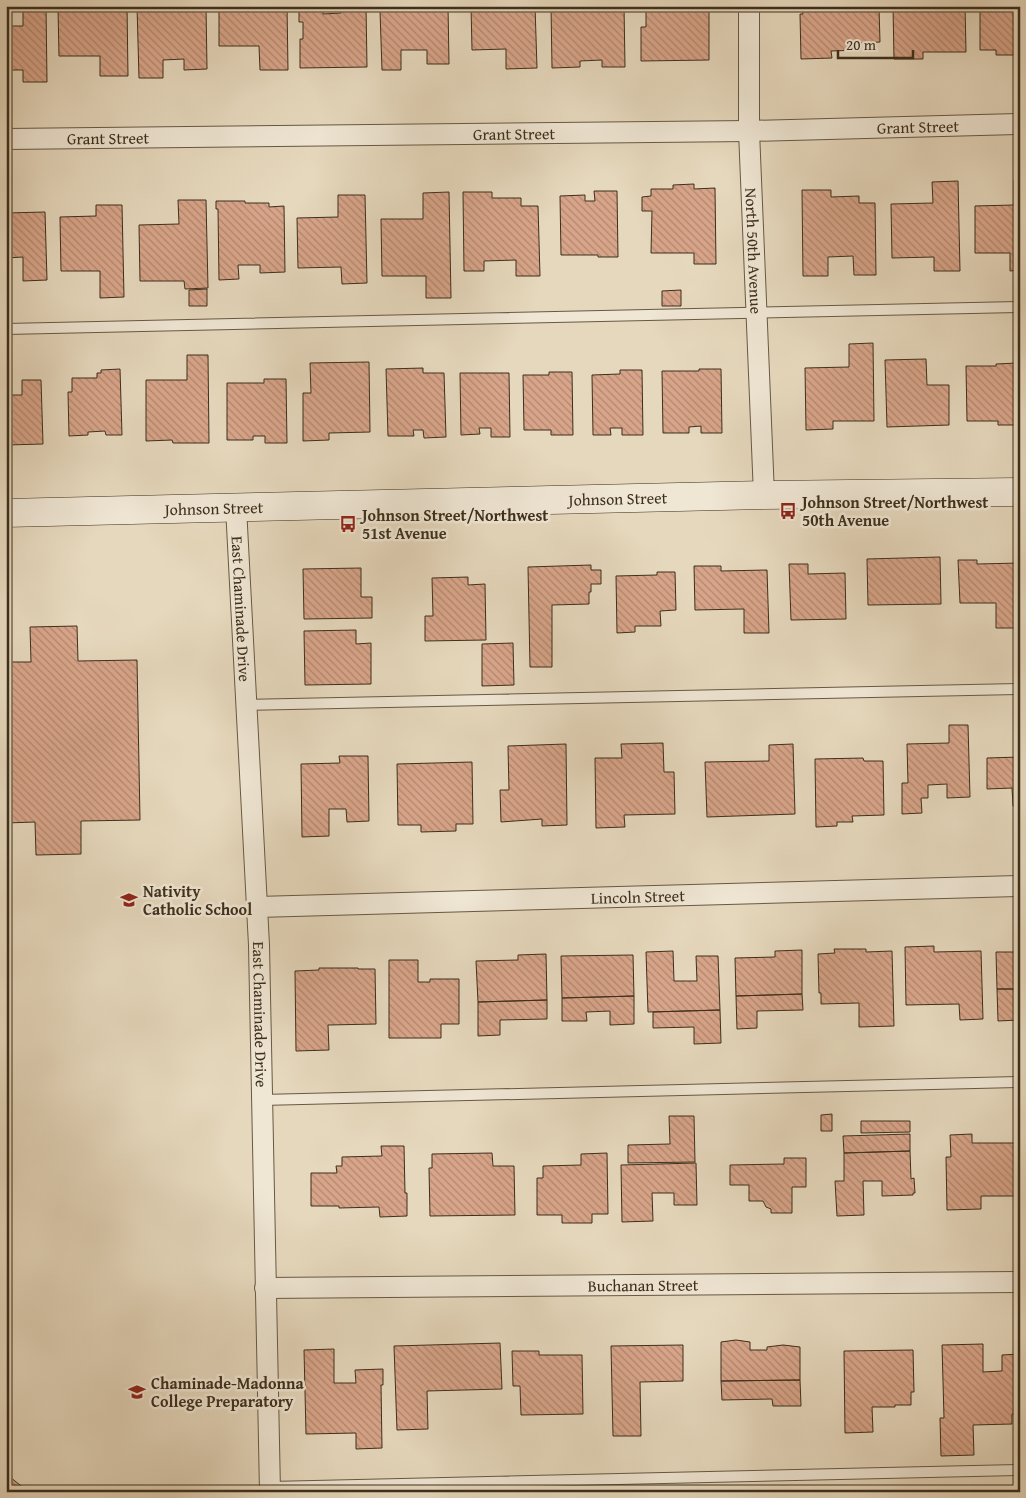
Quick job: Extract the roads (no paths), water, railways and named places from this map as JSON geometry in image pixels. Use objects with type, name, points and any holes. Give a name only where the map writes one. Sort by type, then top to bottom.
[{"type":"street","name":"North 50th Avenue","points":[[749,6],[749,131],[764,495]]},
{"type":"street","name":"Grant Street","points":[[6,139],[749,131],[1020,124]]},
{"type":"street","name":"Johnson Street","points":[[6,513],[764,495],[1020,492]]},
{"type":"street","name":"East Chaminade Drive","points":[[236,507],[257,907],[270,1489]]},
{"type":"street","name":"Lincoln Street","points":[[257,907],[1020,886]]},
{"type":"street","name":"Buchanan Street","points":[[265,1288],[1020,1282]]},
{"type":"lane","points":[[6,329],[1020,308]]},
{"type":"lane","points":[[247,705],[1020,689]]},
{"type":"lane","points":[[261,1100],[1020,1082]]},
{"type":"lane","points":[[270,1489],[1020,1470]]},
{"type":"place","name":"Johnson Street/Northwest 50th Avenue","points":[[788,511]]},
{"type":"place","name":"Johnson Street/Northwest 51st Avenue","points":[[348,524]]},
{"type":"place","name":"Nativity Catholic School","points":[[129,900]]},
{"type":"place","name":"Chaminade-Madonna College Preparatory","points":[[137,1392]]}]
